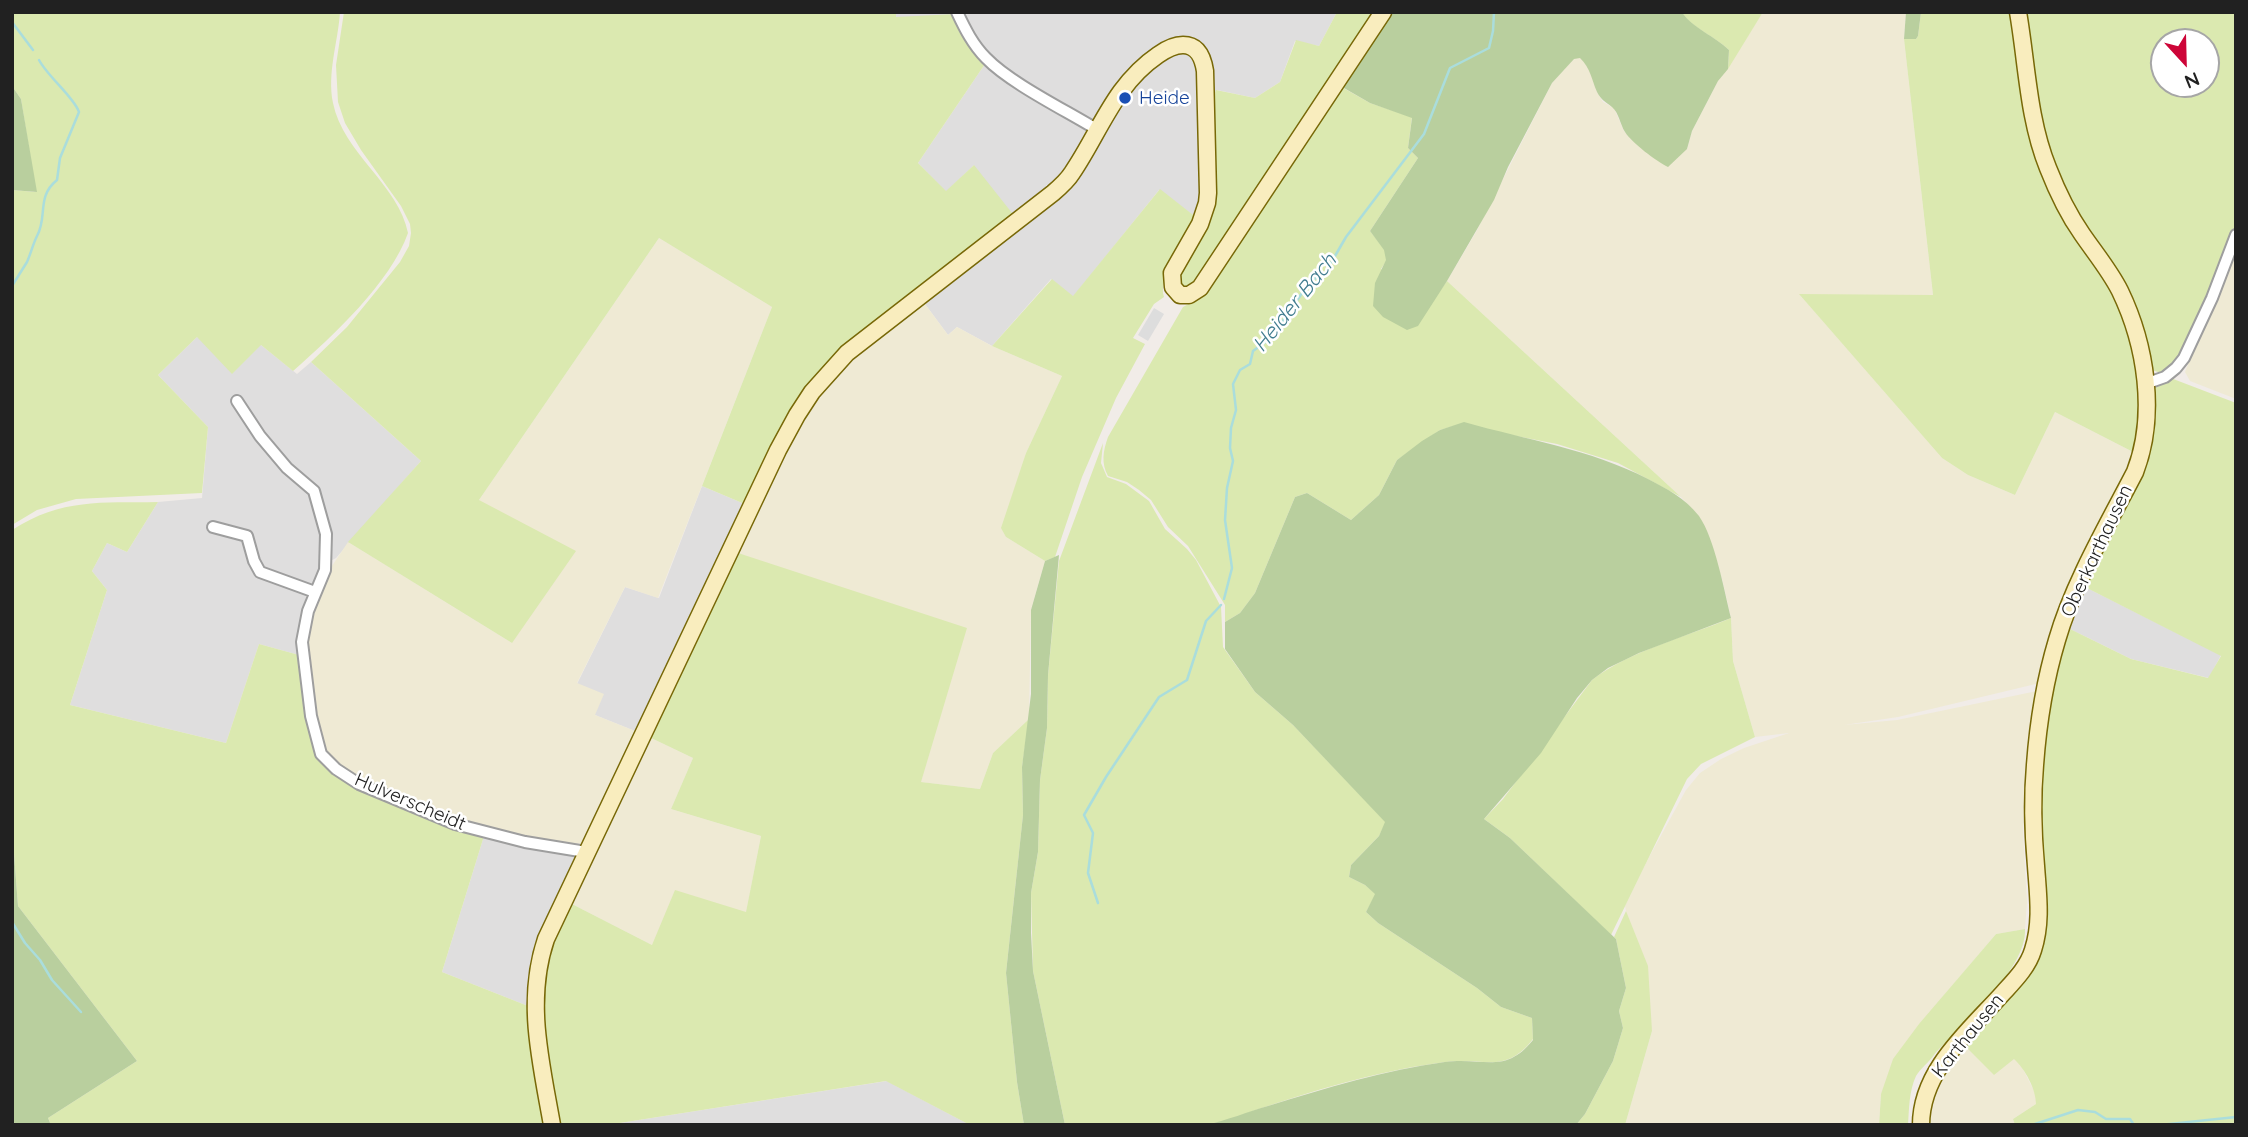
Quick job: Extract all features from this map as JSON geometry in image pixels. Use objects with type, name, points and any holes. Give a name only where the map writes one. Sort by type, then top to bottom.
[{"type":"main road","points":[[551,1118],[535,1017],[535,983],[546,939],[778,450],[804,403],[830,371],[857,345],[1054,193],[1072,173],[1123,87],[1140,69],[1178,46],[1192,47],[1201,56],[1205,71],[1209,179],[1205,213],[1171,277],[1174,290],[1182,295],[1192,294],[1200,288],[1383,12]]},
{"type":"main road","name":"Oberkarthausen","points":[[2008,988],[2028,961],[2038,935],[2040,906],[2033,821],[2035,765],[2041,718],[2057,639],[2141,455],[2147,422],[2145,384],[2138,340],[2119,289],[2061,199],[2047,166],[2034,123],[2018,12]]},
{"type":"main road","name":"Karthausen","points":[[1921,1125],[1925,1095],[1941,1063],[2008,988]]},
{"type":"street","points":[[957,12],[965,31],[988,60],[1096,129]]},
{"type":"street","points":[[2145,384],[2165,377],[2184,358],[2212,298],[2236,236]]},
{"type":"street","name":"Hulverscheidt","points":[[237,401],[287,468],[316,495],[328,543],[325,570],[303,628],[302,642],[316,741],[321,754],[359,784],[456,824],[525,842],[586,852]]},
{"type":"street","points":[[213,527],[247,536],[255,564],[264,575],[315,592]]},
{"type":"shaded area","points":[[896,12],[1337,12],[1319,46],[1295,41],[1280,82],[1255,98],[1217,90],[1204,193],[1197,218],[1159,190],[1073,297],[1051,279],[992,346],[957,327],[948,335],[922,300],[974,165],[946,192],[918,163],[987,61],[895,17]]},
{"type":"shaded area","points":[[1763,12],[1906,12],[1904,39],[1933,295],[1800,295],[1942,458],[1968,475],[2015,495],[2055,412],[2137,454],[2044,682],[1898,717],[1844,725],[1897,720],[2037,691],[2025,778],[2025,929],[1996,934],[1945,994],[1881,1094],[1879,1125],[1625,1125],[1652,1031],[1625,906],[1686,790],[1700,773],[1744,748],[1789,733],[1755,737],[1733,661],[1731,618],[1722,579],[1700,518],[1681,497],[1447,281],[1476,232],[1552,83],[1574,58],[1580,57],[1592,72],[1597,92],[1603,102],[1614,108],[1624,131],[1631,139],[1640,146],[1687,149],[1692,131],[1718,81]]},
{"type":"shaded area","points":[[659,238],[772,307],[658,598],[625,587],[577,683],[604,694],[595,715],[640,733],[583,844],[525,839],[486,829],[416,806],[348,773],[327,755],[317,732],[306,628],[326,575],[348,542],[512,643],[479,500]]},
{"type":"shaded area","points":[[2236,242],[2236,399],[2190,381],[2185,372]]},
{"type":"shaded area","points":[[922,300],[948,335],[957,327],[992,346],[1062,376],[1026,453],[1006,537],[1045,561],[1031,610],[1029,719],[993,753],[980,789],[920,782],[735,552],[782,452],[833,374]]},
{"type":"shaded area","points":[[1154,308],[1164,314],[1148,341],[1138,335]]},
{"type":"shaded area","points":[[197,337],[261,345],[297,374],[311,362],[421,461],[336,558],[321,566],[316,582],[306,597],[299,627],[299,655],[259,644],[226,743],[70,705],[107,590],[92,571],[107,543],[127,552],[158,502],[202,498],[208,427],[158,375]]},
{"type":"shaded area","points":[[702,486],[747,505],[640,733],[595,715],[577,684],[625,587],[659,598]]},
{"type":"shaded area","points":[[2081,585],[2221,655],[2209,678],[2131,659],[2064,626]]},
{"type":"shaded area","points":[[647,736],[693,758],[671,809],[761,836],[746,913],[652,945],[568,902]]},
{"type":"shaded area","points":[[484,836],[564,850],[576,856],[533,960],[528,1006],[442,972]]},
{"type":"shaded area","points":[[1965,1046],[1994,1074],[2014,1058],[2021,1065],[2036,1095],[2036,1104],[2013,1119],[2015,1125],[1926,1125],[1927,1106],[1948,1063]]},
{"type":"shaded area","points":[[887,1081],[970,1125],[607,1125]]},
{"type":"green space","points":[[12,12],[340,12],[332,69],[333,103],[348,138],[394,199],[408,233],[400,252],[359,308],[293,371],[261,345],[232,374],[197,337],[158,375],[208,427],[202,493],[76,499],[37,510],[12,525],[12,190],[36,192],[21,99],[12,86]]},
{"type":"green space","points":[[344,12],[896,12],[896,17],[956,14],[987,61],[918,163],[946,191],[974,165],[1016,218],[845,350],[747,505],[702,486],[772,307],[659,238],[479,500],[576,551],[512,643],[348,542],[421,461],[311,362],[347,327],[400,262],[409,246],[411,233],[410,224],[401,206],[361,150],[345,123],[338,102],[336,65]]},
{"type":"green space","points":[[1337,12],[1382,12],[1200,280],[1187,288],[1179,284],[1180,270],[1203,226],[1212,101],[1216,90],[1255,98],[1280,82],[1296,40],[1319,46]]},
{"type":"green space","points":[[1383,12],[1682,12],[1692,23],[1729,50],[1728,69],[1718,81],[1692,131],[1687,149],[1668,167],[1628,136],[1614,109],[1599,95],[1586,66],[1580,58],[1574,59],[1552,83],[1508,167],[1494,200],[1447,281],[1418,326],[1407,330],[1383,317],[1373,306],[1375,283],[1386,260],[1384,250],[1370,231],[1418,158],[1408,148],[1412,118],[1370,103],[1337,84]]},
{"type":"green space","points":[[1682,12],[1763,12],[1728,69],[1729,50],[1691,23]]},
{"type":"green space","points":[[1906,12],[1921,12],[1916,39],[1904,39]]},
{"type":"green space","points":[[1921,12],[2016,12],[2031,123],[2114,294],[2141,367],[2137,454],[2055,412],[2015,495],[1968,475],[1942,458],[1799,294],[1933,295],[1904,39],[1916,39],[1918,36]]},
{"type":"green space","points":[[2019,12],[2236,12],[2236,228],[2210,296],[2181,354],[2166,371],[2161,373],[2152,370],[2048,165]]},
{"type":"green space","points":[[1338,85],[1370,103],[1412,117],[1408,148],[1418,158],[1370,231],[1385,250],[1387,260],[1381,269],[1432,301],[1447,281],[1681,497],[1618,463],[1557,444],[1464,423],[1440,430],[1397,460],[1379,495],[1351,520],[1307,493],[1295,497],[1255,593],[1240,613],[1225,622],[1225,605],[1188,546],[1168,527],[1151,500],[1127,482],[1108,476],[1104,462],[1105,447],[1108,437],[1183,307],[1202,297]]},
{"type":"green space","points":[[12,86],[21,99],[37,192],[12,190]]},
{"type":"green space","points":[[1160,189],[1197,218],[1169,268],[1163,289],[1164,297],[1154,304],[1133,338],[1145,344],[1116,398],[1082,477],[1055,557],[1045,561],[1006,537],[1001,528],[1026,453],[1062,376],[992,346],[1052,279],[1073,296]]},
{"type":"green space","points":[[2168,377],[2236,403],[2236,1125],[2015,1125],[2013,1119],[2036,1104],[2026,1074],[2014,1059],[1994,1075],[1965,1046],[2015,993],[2034,955],[2038,766],[2064,626],[2131,659],[2208,678],[2221,656],[2081,585],[2135,464],[2146,385]]},
{"type":"green space","points":[[1464,422],[1604,460],[1675,494],[1694,510],[1705,526],[1731,618],[1639,653],[1608,668],[1592,680],[1541,753],[1484,819],[1510,838],[1616,939],[1626,988],[1619,1011],[1623,1028],[1613,1061],[1585,1114],[1576,1125],[1206,1125],[1334,1086],[1400,1070],[1445,1062],[1503,1061],[1523,1051],[1533,1040],[1532,1018],[1501,1007],[1366,912],[1375,894],[1349,877],[1351,865],[1379,836],[1385,822],[1293,725],[1255,692],[1225,649],[1225,622],[1240,613],[1255,593],[1295,497],[1307,493],[1351,520],[1379,495],[1397,460],[1440,430]]},
{"type":"green space","points":[[1103,443],[1101,463],[1107,477],[1126,484],[1149,501],[1165,529],[1196,560],[1221,607],[1223,647],[1255,692],[1293,725],[1386,822],[1379,836],[1351,865],[1349,877],[1376,894],[1366,912],[1501,1007],[1532,1018],[1533,1039],[1513,1057],[1494,1062],[1446,1062],[1378,1074],[1203,1125],[1065,1125],[1033,971],[1031,893],[1038,852],[1040,780],[1047,728],[1048,675],[1059,561]]},
{"type":"green space","points":[[158,502],[127,552],[107,543],[92,571],[107,590],[70,705],[226,743],[259,644],[299,655],[311,737],[319,760],[330,769],[484,836],[442,972],[528,1006],[547,1125],[51,1125],[48,1118],[137,1061],[18,906],[12,827],[12,530],[48,512],[65,507],[100,503]]},
{"type":"green space","points":[[735,552],[967,628],[921,782],[980,789],[993,753],[1029,719],[1022,767],[1023,815],[1006,973],[1024,1125],[970,1125],[886,1081],[607,1125],[558,1125],[541,1017],[545,963],[568,902],[652,945],[675,890],[746,912],[761,836],[671,809],[693,758],[647,736]]},
{"type":"green space","points":[[1059,555],[1048,675],[1047,728],[1040,780],[1038,852],[1031,893],[1031,933],[1033,971],[1065,1125],[1024,1125],[1006,973],[1023,815],[1022,767],[1031,694],[1031,610],[1045,561]]},
{"type":"green space","points":[[1731,618],[1733,661],[1755,737],[1701,764],[1687,779],[1611,935],[1510,838],[1484,819],[1503,799],[1592,680],[1641,652]]},
{"type":"green space","points":[[12,827],[18,906],[137,1061],[48,1118],[51,1125],[12,1125]]},
{"type":"green space","points":[[1626,911],[1648,966],[1652,1031],[1625,1125],[1576,1125],[1585,1114],[1613,1061],[1623,1028],[1619,1011],[1626,988],[1614,937]]},
{"type":"green space","points":[[2025,929],[2023,945],[2004,979],[1916,1076],[1908,1125],[1879,1125],[1881,1094],[1893,1059],[1919,1024],[1996,934]]},
{"type":"waterway","name":"Heider Bach","points":[[1224,599],[1232,568],[1225,520],[1227,488],[1233,461],[1230,448],[1231,428],[1236,410],[1233,384],[1240,370],[1250,364],[1253,351],[1271,338],[1311,280],[1324,275],[1346,237],[1424,134],[1450,68],[1489,48],[1494,12]]},
{"type":"waterway","points":[[12,22],[33,50]]},
{"type":"waterway","points":[[12,286],[27,262],[40,229],[44,200],[57,180],[60,158],[79,112],[39,60]]},
{"type":"waterway","name":"Heider Bach","points":[[1098,903],[1088,873],[1093,833],[1084,815],[1159,697],[1187,680],[1206,621],[1221,605]]},
{"type":"waterway","points":[[12,922],[52,980],[81,1012]]},
{"type":"waterway","points":[[2035,1124],[2078,1110],[2095,1112],[2106,1119],[2130,1119],[2134,1125]]},
{"type":"waterway","points":[[2160,1125],[2236,1117]]},
{"type":"place","name":"Heide","points":[[1125,98]]}]
